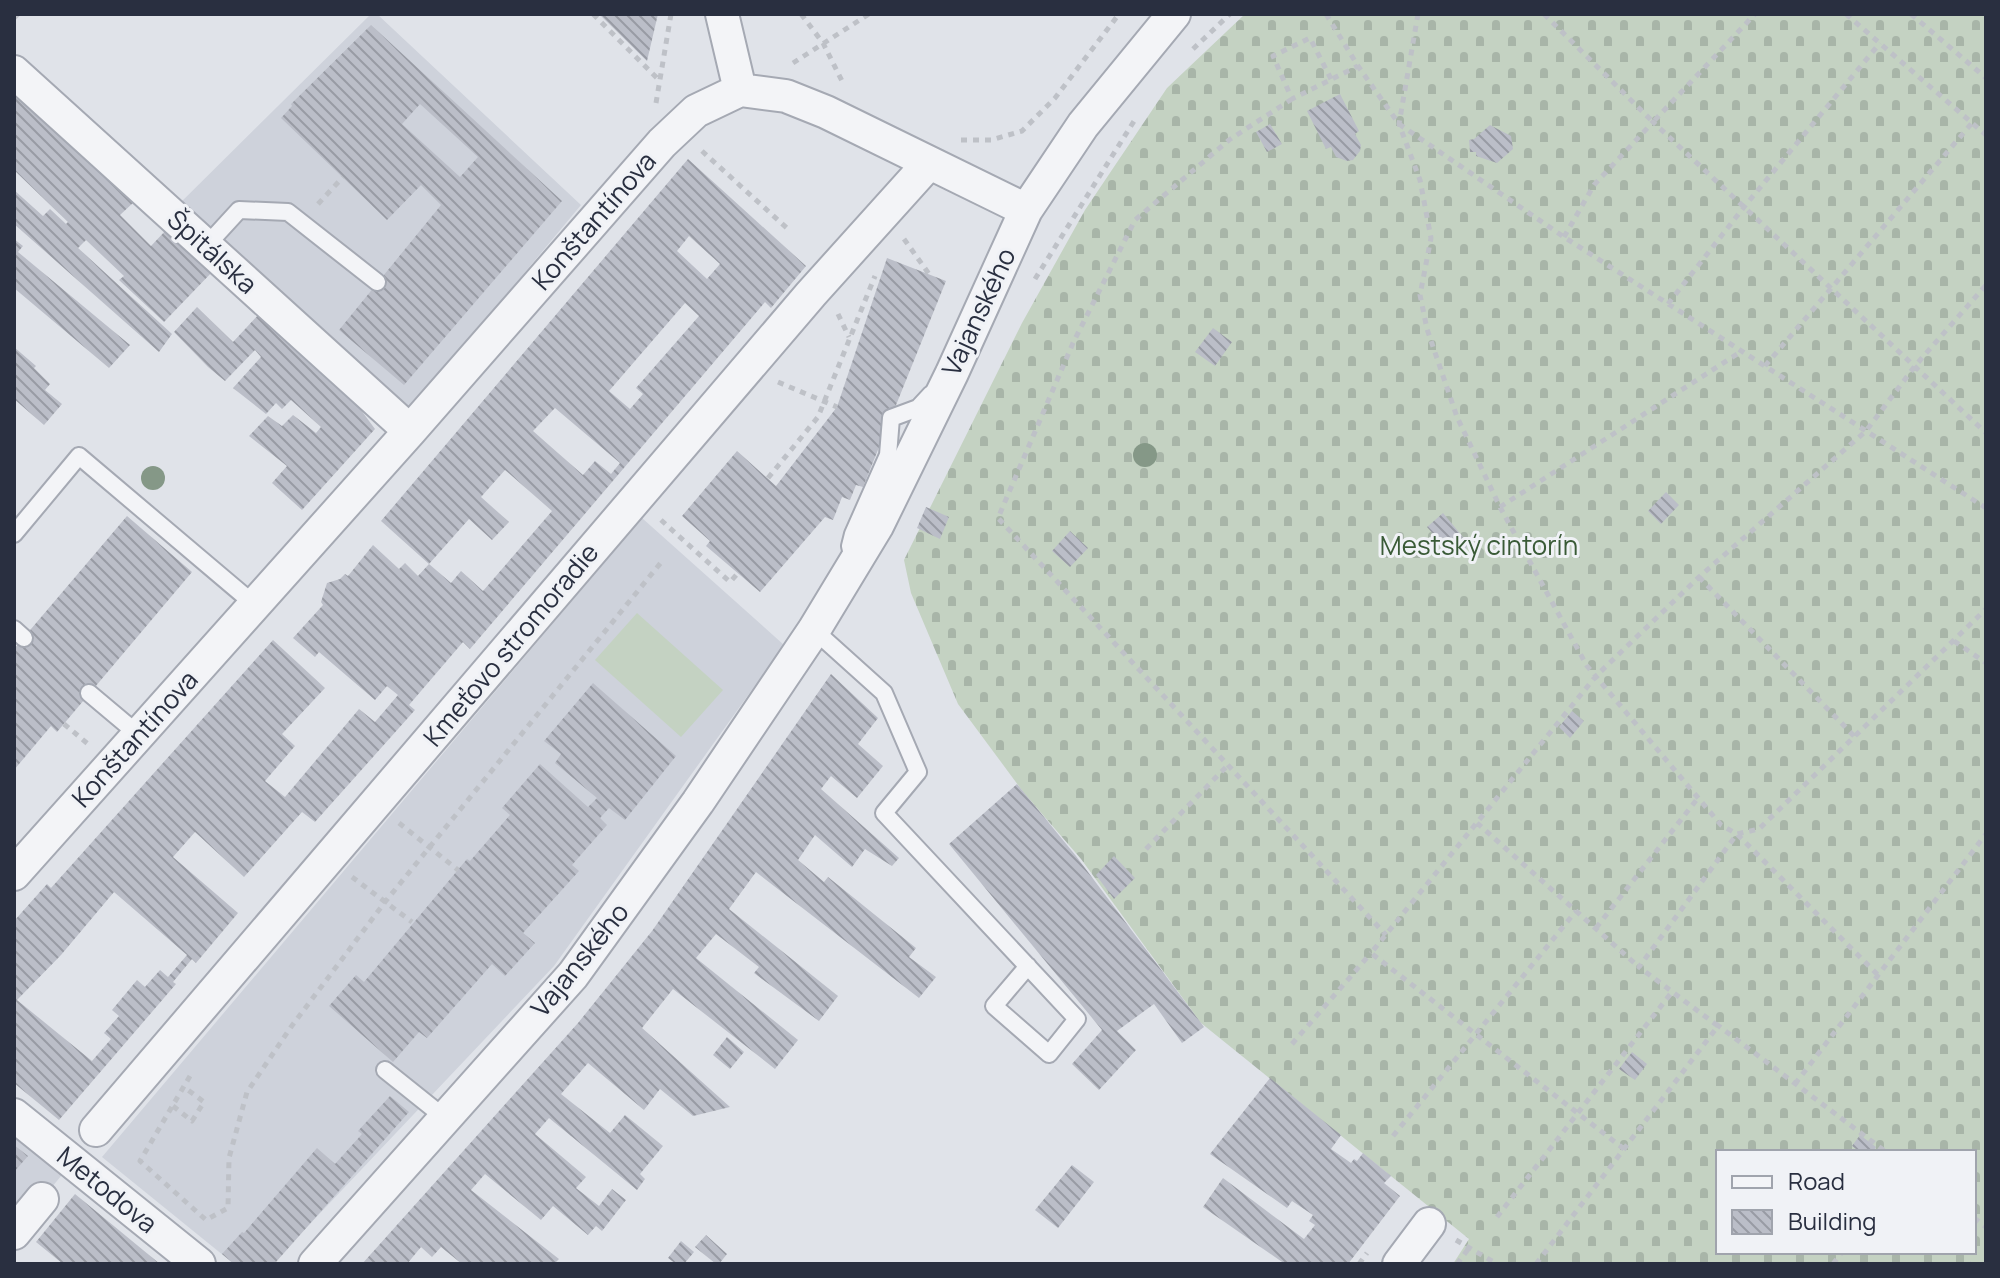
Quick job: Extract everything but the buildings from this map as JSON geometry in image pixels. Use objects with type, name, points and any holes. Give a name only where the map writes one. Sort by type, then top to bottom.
[{"type":"street","points":[[722,14],[737,75],[826,112],[1026,210]]},
{"type":"street","name":"Vajanského","points":[[315,1264],[573,975],[698,802],[814,630],[877,526],[952,373],[1026,210],[1083,125],[1174,14]]},
{"type":"street","name":"Špitálska","points":[[14,72],[410,431]]},
{"type":"street","name":"Konštantínova","points":[[16,867],[255,605],[662,143],[737,75]]},
{"type":"street","name":"Kmeťovo stromoradie","points":[[96,1130],[752,362],[929,163]]},
{"type":"street","name":"Metodova","points":[[14,1115],[199,1264]]},
{"type":"street","points":[[14,1233],[42,1199]]},
{"type":"street","points":[[1399,1264],[1429,1224]]},
{"type":"lane","points":[[206,246],[239,210],[288,212],[377,282]]},
{"type":"lane","points":[[14,534],[79,456],[255,605]]},
{"type":"lane","points":[[814,630],[884,693],[918,772],[884,813],[1028,966],[1077,1019],[1049,1054],[994,1006],[1028,966]]},
{"type":"lane","points":[[89,693],[139,735]]},
{"type":"lane","points":[[385,1070],[445,1118]]},
{"type":"path","points":[[593,14],[660,81]]},
{"type":"path","points":[[656,104],[671,14]]},
{"type":"path","points":[[801,14],[823,43],[846,88],[832,81]]},
{"type":"path","points":[[792,63],[869,14]]},
{"type":"path","points":[[953,140],[991,140],[1022,131],[1055,98],[1119,14]]},
{"type":"path","points":[[1326,14],[1399,124],[1420,180],[1431,238],[1420,295],[1427,329],[1457,417],[1500,507],[1587,666],[1721,825],[1737,834],[1878,975]]},
{"type":"path","points":[[1399,124],[1418,14]]},
{"type":"path","points":[[1544,14],[1653,122],[1986,433]]},
{"type":"path","points":[[1564,237],[1594,185],[1755,14]]},
{"type":"path","points":[[1846,14],[1986,135]]},
{"type":"path","points":[[1911,14],[1986,78]]},
{"type":"path","points":[[1292,99],[1273,56],[1310,38],[1331,79]]},
{"type":"path","points":[[1668,304],[1880,43]]},
{"type":"path","points":[[737,75],[758,57],[792,63],[805,69]]},
{"type":"path","points":[[1358,66],[1292,99],[1229,140],[1135,220],[1073,343],[998,518],[1386,935]]},
{"type":"path","points":[[646,113],[664,97]]},
{"type":"path","points":[[1765,366],[1972,123]]},
{"type":"path","points":[[1399,124],[1564,237],[1986,508]]},
{"type":"path","points":[[695,145],[789,230]]},
{"type":"path","points":[[301,222],[343,177]]},
{"type":"path","points":[[901,235],[929,274]]},
{"type":"path","points":[[1292,1044],[1386,935],[1596,676],[1699,577],[1866,431],[1915,366],[1986,285]]},
{"type":"path","points":[[768,478],[818,417],[850,338]]},
{"type":"path","points":[[1500,507],[1742,351]]},
{"type":"path","points":[[752,362],[777,381],[837,407]]},
{"type":"path","points":[[636,498],[730,582],[738,573]]},
{"type":"path","points":[[190,1076],[140,1161],[206,1220],[228,1208],[229,1158],[247,1092],[291,1027],[385,902],[663,560]]},
{"type":"path","points":[[1699,577],[1855,737]]},
{"type":"path","points":[[1639,967],[1737,834],[1759,829],[1986,609]]},
{"type":"path","points":[[1954,641],[1986,663]]},
{"type":"path","points":[[64,724],[92,747]]},
{"type":"path","points":[[1146,849],[1228,765]]},
{"type":"path","points":[[1596,928],[1698,798]]},
{"type":"path","points":[[398,822],[458,870]]},
{"type":"path","points":[[1477,823],[1639,967],[1883,1150]]},
{"type":"path","points":[[1795,1084],[1986,834]]},
{"type":"path","points":[[352,877],[412,922]]},
{"type":"path","points":[[1393,1136],[1576,911]]},
{"type":"path","points":[[1371,953],[1624,1149]]},
{"type":"path","points":[[1497,1217],[1672,992]]},
{"type":"path","points":[[1549,1264],[1539,1261],[1718,1026],[1705,1017]]},
{"type":"path","points":[[173,1106],[192,1121],[204,1102],[184,1087]]},
{"type":"path","points":[[1429,1224],[1494,1263]]},
{"type":"path","points":[[1457,1264],[1469,1248]]},
{"type":"shaded area","points":[[371,14],[377,14],[581,205],[400,422],[170,213]]},
{"type":"shaded area","points":[[642,518],[784,645],[554,966],[272,1264],[234,1264],[102,1157]]},
{"type":"shaded area","points":[[14,1128],[66,1170],[14,1233]]},
{"type":"green space","name":"Mestský cintorín","points":[[1245,14],[1986,14],[1986,1264],[1453,1264],[1469,1239],[1201,1023],[1081,859],[1024,793],[958,704],[911,593],[904,560],[1022,323],[1085,210],[1167,88]]},
{"type":"green space","points":[[637,613],[723,690],[681,737],[595,660]]}]
